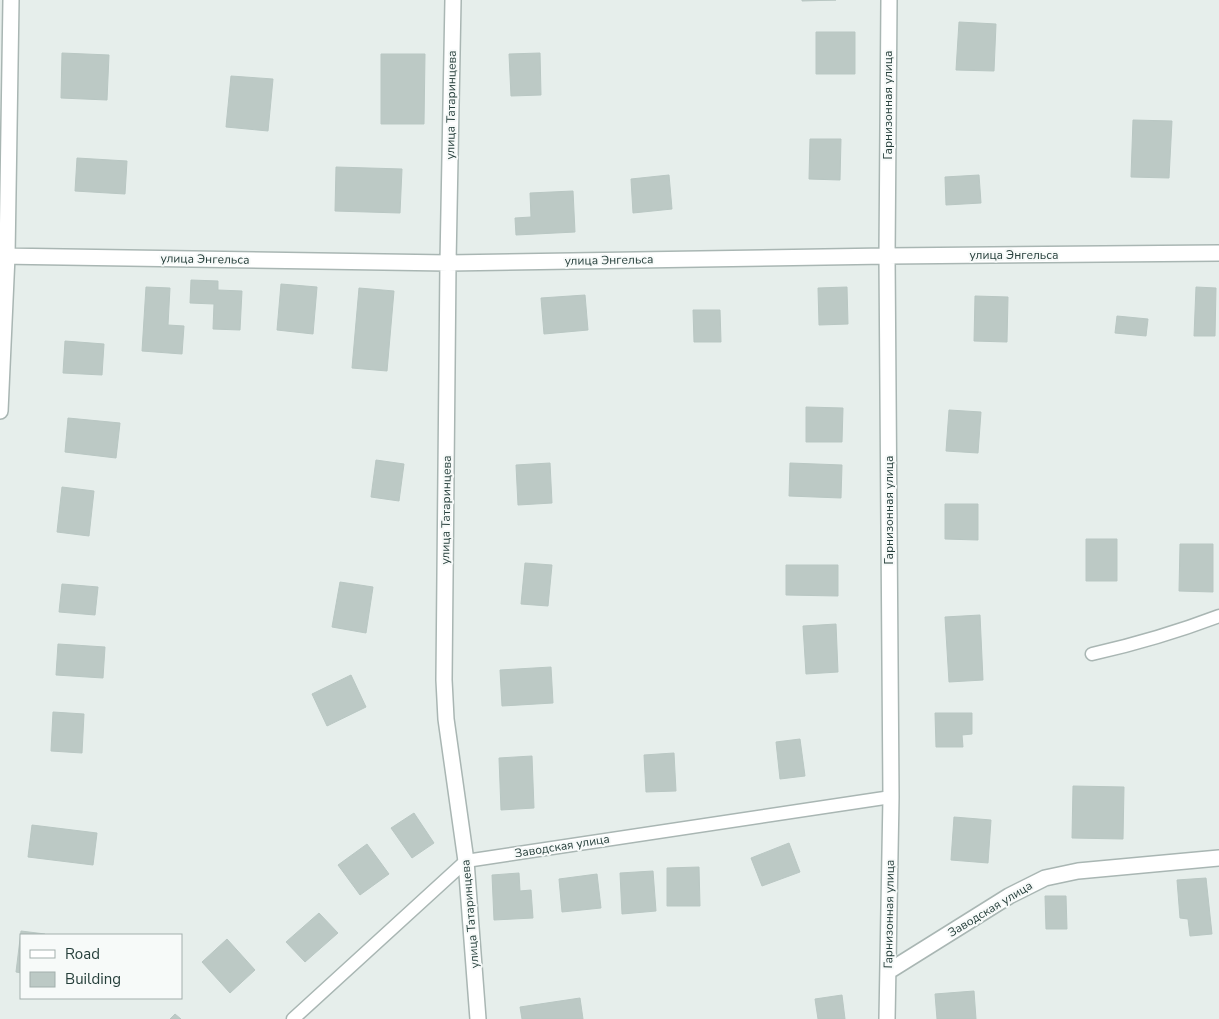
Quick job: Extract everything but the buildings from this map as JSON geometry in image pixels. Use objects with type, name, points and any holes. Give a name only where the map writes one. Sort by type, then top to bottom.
[{"type":"street","points":[[0,411],[11,0]]},
{"type":"street","name":"улица Татаринцева","points":[[453,0],[448,263],[444,680],[446,719],[466,861],[478,1019]]},
{"type":"street","name":"Гарнизонная улица","points":[[887,1019],[891,797],[887,256],[888,0]]},
{"type":"street","name":"улица Энгельса","points":[[3,256],[448,263],[1219,253]]},
{"type":"street","name":"Заводская улица","points":[[888,970],[1010,896],[1045,878],[1078,871],[1219,858]]},
{"type":"lane","points":[[1092,654],[1178,632],[1219,616]]},
{"type":"lane","name":"Заводская улица","points":[[466,861],[891,797]]},
{"type":"lane","points":[[293,1019],[466,861]]}]
